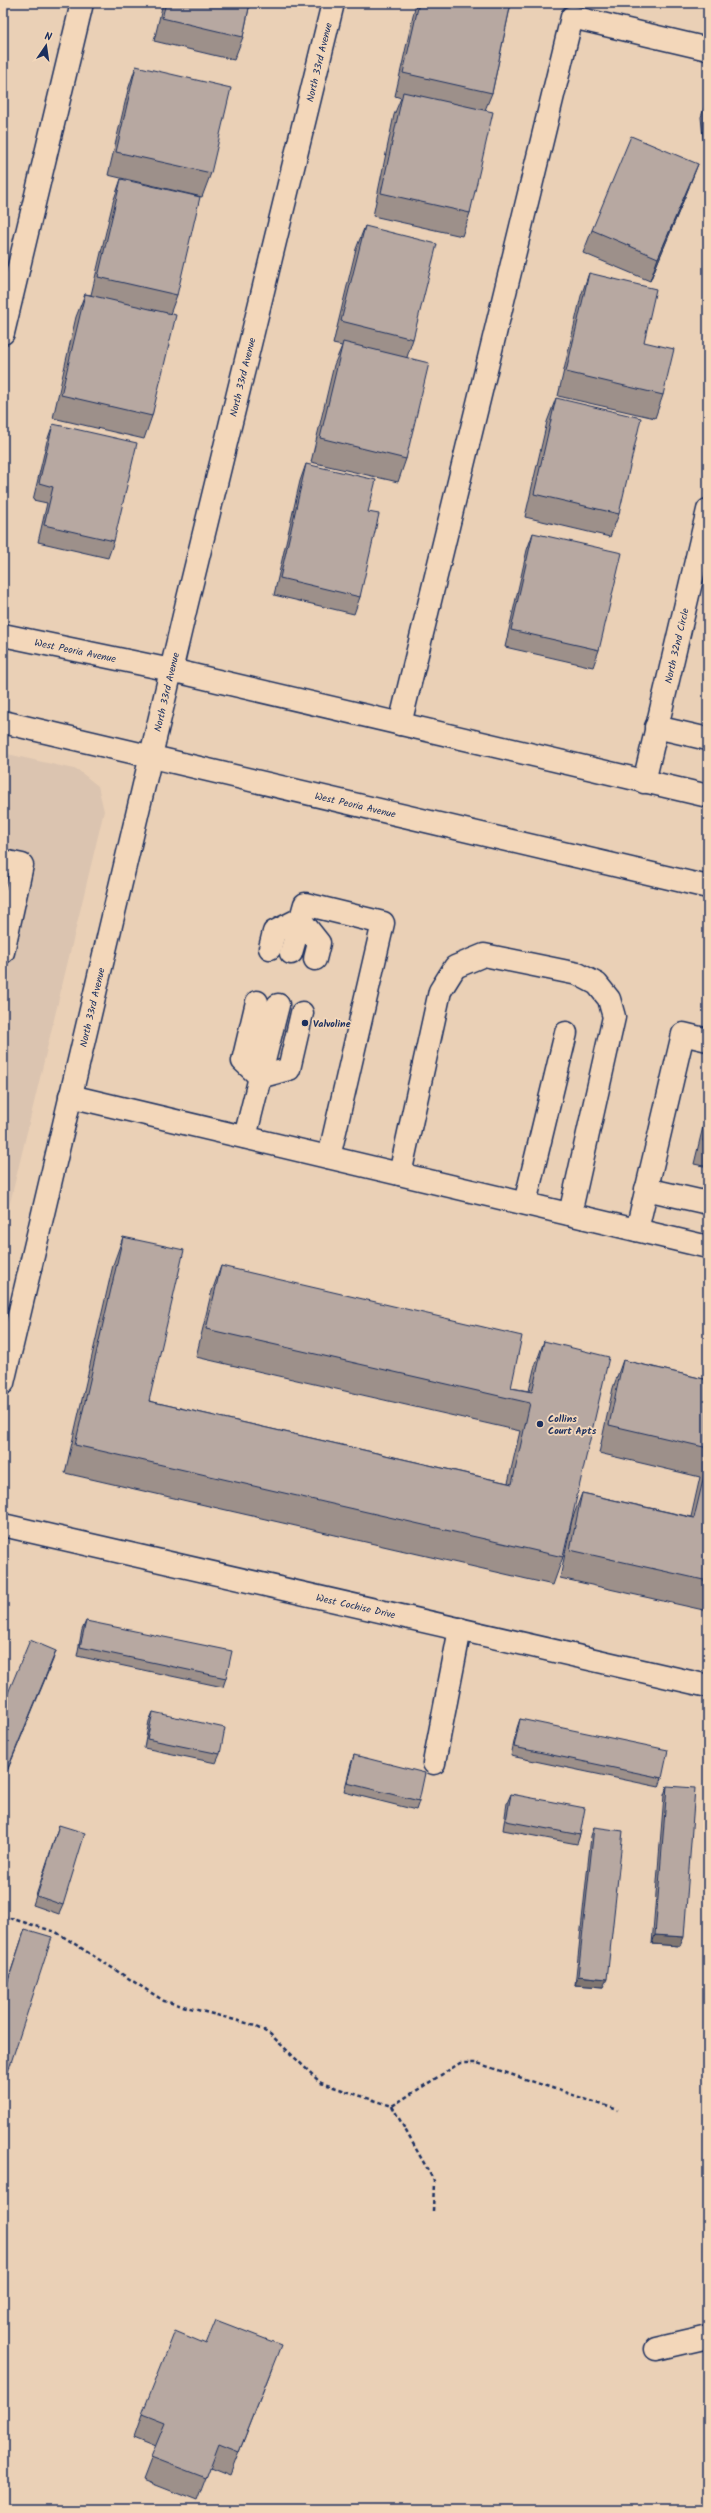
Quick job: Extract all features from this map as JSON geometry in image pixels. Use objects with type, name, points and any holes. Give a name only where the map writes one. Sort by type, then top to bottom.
[{"type":"street","points":[[3,333],[82,3]]},
{"type":"street","name":"North 33rd Avenue","points":[[3,1383],[70,1096],[152,757],[171,670],[333,3]]},
{"type":"street","points":[[400,724],[572,17],[708,49]]},
{"type":"street","name":"North 32nd Circle","points":[[644,782],[708,510]]},
{"type":"street","name":"West Peoria Avenue","points":[[3,635],[171,670],[708,796]]},
{"type":"street","name":"West Peoria Avenue","points":[[3,722],[708,887]]},
{"type":"street","points":[[656,727],[708,739]]},
{"type":"street","points":[[3,952],[13,863]]},
{"type":"street","points":[[291,953],[305,904],[383,923],[329,1157]]},
{"type":"street","points":[[270,948],[274,932],[300,919]]},
{"type":"street","points":[[300,919],[319,943],[315,959]]},
{"type":"street","points":[[400,1174],[440,991],[455,967],[484,955],[578,974],[597,984],[609,999],[614,1017],[570,1214]]},
{"type":"street","points":[[260,1077],[243,1061],[268,1004]]},
{"type":"street","points":[[260,1077],[289,1069],[302,1013]]},
{"type":"street","points":[[525,1203],[566,1033]]},
{"type":"street","points":[[637,1230],[683,1034],[708,1040]]},
{"type":"street","points":[[245,1137],[260,1077]]},
{"type":"street","points":[[70,1096],[708,1247]]},
{"type":"street","points":[[646,1189],[708,1203]]},
{"type":"street","name":"West Cochise Drive","points":[[3,1525],[708,1686]]},
{"type":"street","points":[[434,1763],[460,1629]]},
{"type":"street","points":[[656,2349],[708,2337]]},
{"type":"path","points":[[3,1916],[56,1932],[164,2001],[250,2024],[270,2034],[321,2083],[392,2106],[434,2181],[432,2212]]},
{"type":"path","points":[[392,2106],[460,2063],[477,2063],[618,2110]]},
{"type":"shaded area","points":[[3,753],[78,770],[98,786],[104,811],[3,1232]]},
{"type":"building","points":[[166,3],[250,3],[243,37],[162,18]]},
{"type":"building","points":[[419,3],[511,3],[492,93],[403,73]]},
{"type":"building","points":[[136,66],[231,88],[211,173],[116,152]]},
{"type":"building","points":[[403,92],[493,112],[470,213],[381,193]]},
{"type":"building","points":[[631,136],[698,164],[658,258],[592,230]]},
{"type":"building","points":[[121,179],[200,197],[177,295],[98,277]]},
{"type":"building","points":[[365,226],[437,244],[413,339],[341,321]]},
{"type":"building","points":[[589,273],[656,289],[644,342],[674,349],[663,395],[566,372]]},
{"type":"building","points":[[85,294],[176,315],[152,416],[61,395]]},
{"type":"building","points":[[343,342],[429,363],[406,459],[320,438]]},
{"type":"building","points":[[556,398],[641,418],[619,514],[534,494]]},
{"type":"building","points":[[53,424],[137,443],[114,541],[44,525],[53,487],[39,483]]},
{"type":"building","points":[[306,464],[376,480],[368,512],[379,514],[360,597],[280,578]]},
{"type":"building","points":[[533,533],[622,553],[599,650],[511,630]]},
{"type":"building","points":[[708,1119],[708,1142],[703,1141]]},
{"type":"building","name":"Collins Court Apts","points":[[123,1237],[184,1250],[149,1401],[512,1484],[530,1403],[206,1329],[221,1266],[522,1336],[511,1388],[532,1392],[544,1341],[609,1357],[563,1557],[75,1445]]},
{"type":"building","points":[[623,1360],[708,1380],[708,1448],[609,1425]]},
{"type":"building","points":[[708,1459],[708,1581],[570,1550],[582,1493],[694,1518]]},
{"type":"building","points":[[86,1621],[232,1651],[226,1678],[80,1647]]},
{"type":"building","points":[[30,1640],[56,1651],[3,1780],[3,1705]]},
{"type":"building","points":[[153,1712],[225,1728],[220,1754],[147,1739]]},
{"type":"building","points":[[520,1719],[668,1750],[662,1778],[514,1747]]},
{"type":"building","points":[[354,1755],[425,1773],[419,1801],[347,1783]]},
{"type":"building","points":[[667,1786],[695,1788],[684,1937],[655,1935]]},
{"type":"building","points":[[511,1794],[585,1808],[580,1835],[506,1821]]},
{"type":"building","points":[[59,1825],[85,1833],[63,1905],[37,1896]]},
{"type":"building","points":[[594,1827],[623,1831],[607,1979],[578,1976]]},
{"type":"building","points":[[25,1929],[52,1937],[5,2081],[3,2081],[3,1996]]},
{"type":"building","points":[[216,2320],[281,2345],[239,2452],[219,2444],[206,2478],[151,2457],[165,2423],[142,2414],[175,2331],[206,2344]]},
{"type":"place","name":"Valvoline","points":[[305,1023]]},
{"type":"place","name":"Collins Court Apts","points":[[540,1424]]}]
